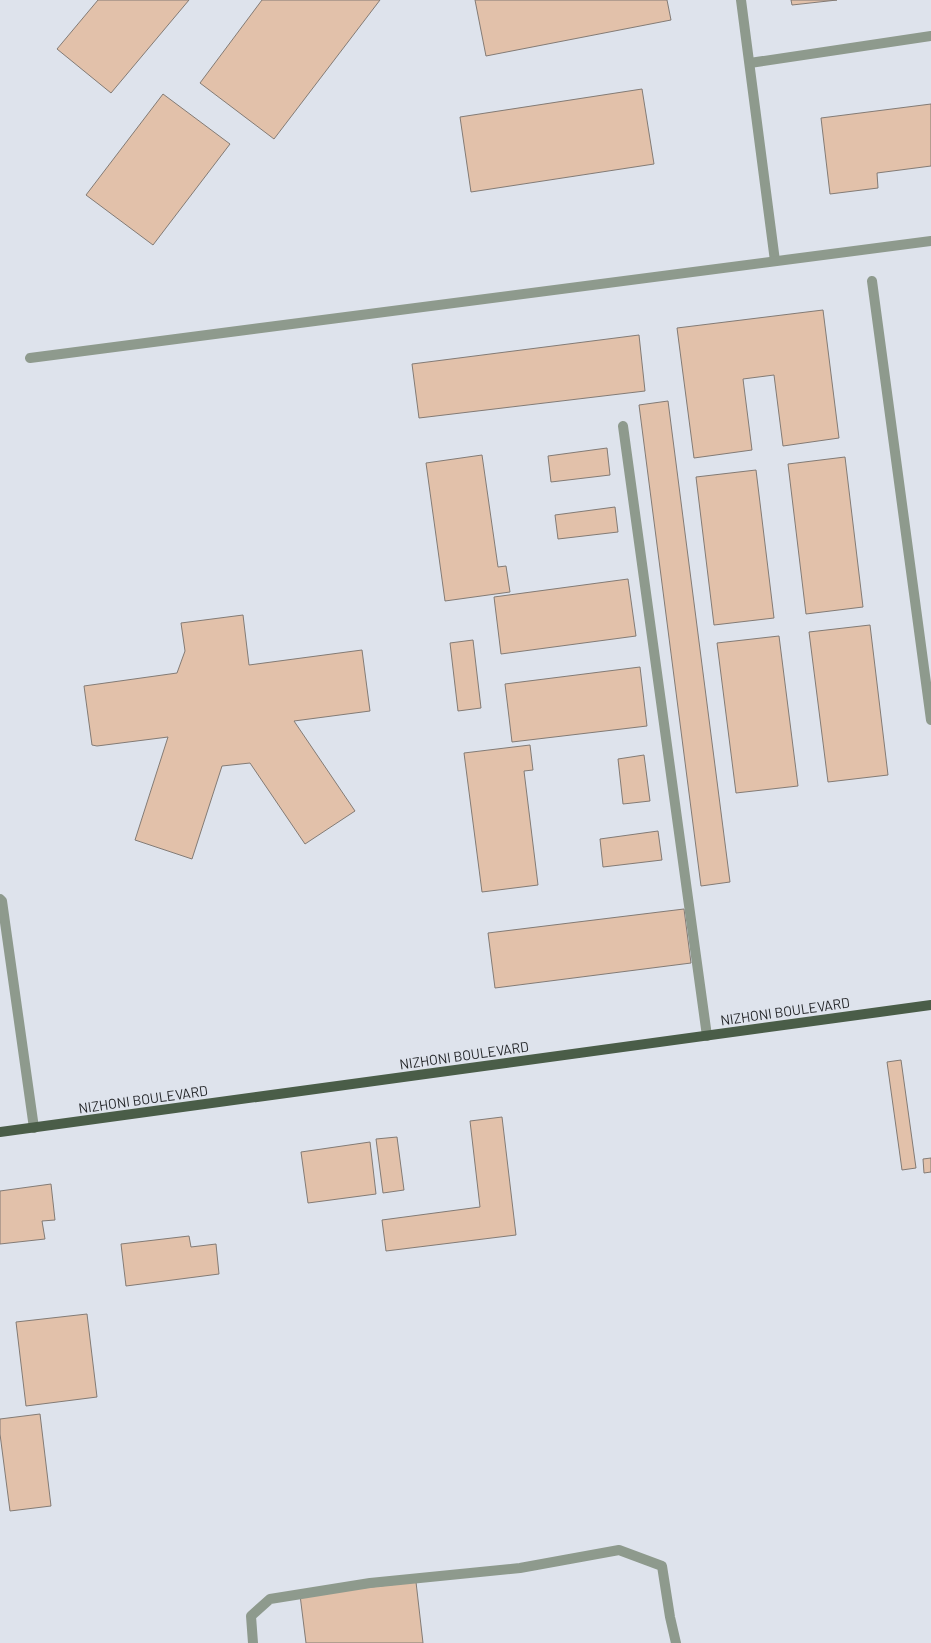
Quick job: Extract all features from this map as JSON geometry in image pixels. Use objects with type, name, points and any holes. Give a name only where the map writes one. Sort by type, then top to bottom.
[{"type":"main road","name":"NIZHONI BOULEVARD","points":[[0,1132],[931,1005]]},
{"type":"street","points":[[741,0],[775,261]]},
{"type":"street","points":[[750,63],[931,36]]},
{"type":"street","points":[[30,358],[931,241]]},
{"type":"street","points":[[872,281],[931,720]]},
{"type":"street","points":[[623,426],[707,1036]]},
{"type":"street","points":[[0,899],[2,901],[34,1128]]},
{"type":"street","points":[[253,1643],[251,1616],[270,1599],[370,1583],[520,1568],[619,1550],[662,1566],[670,1617],[676,1643]]},
{"type":"building","points":[[98,0],[189,0],[111,93],[57,49]]},
{"type":"building","points":[[262,0],[380,0],[274,139],[200,83]]},
{"type":"building","points":[[475,0],[667,0],[671,20],[486,56]]},
{"type":"building","points":[[791,0],[837,0],[792,5]]},
{"type":"building","points":[[642,89],[654,164],[471,192],[460,117]]},
{"type":"building","points":[[163,94],[230,144],[153,245],[86,195]]},
{"type":"building","points":[[931,104],[931,166],[877,173],[878,188],[830,194],[821,118]]},
{"type":"building","points":[[823,310],[839,438],[783,446],[774,375],[743,379],[752,450],[694,458],[677,328]]},
{"type":"building","points":[[639,335],[645,391],[419,418],[412,364]]},
{"type":"building","points":[[668,401],[730,882],[701,886],[639,405]]},
{"type":"building","points":[[607,448],[610,475],[551,482],[548,456]]},
{"type":"building","points":[[482,455],[498,567],[506,566],[510,592],[445,601],[426,463]]},
{"type":"building","points":[[845,457],[863,607],[806,614],[788,464]]},
{"type":"building","points":[[756,470],[774,618],[714,625],[696,477]]},
{"type":"building","points":[[615,507],[618,532],[558,539],[555,515]]},
{"type":"building","points":[[628,579],[636,636],[501,654],[494,597]]},
{"type":"building","points":[[243,615],[249,665],[362,650],[370,711],[294,721],[355,811],[305,844],[250,763],[222,766],[192,859],[135,840],[168,737],[97,746],[92,745],[84,686],[177,673],[185,651],[181,623]]},
{"type":"building","points":[[870,625],[888,775],[828,782],[809,632]]},
{"type":"building","points":[[779,636],[798,786],[736,793],[717,643]]},
{"type":"building","points":[[473,640],[481,708],[458,711],[450,643]]},
{"type":"building","points":[[640,667],[647,726],[512,742],[505,684]]},
{"type":"building","points":[[530,745],[533,770],[524,771],[538,885],[482,892],[464,753]]},
{"type":"building","points":[[644,755],[650,801],[623,804],[618,759]]},
{"type":"building","points":[[658,831],[662,860],[603,867],[600,839]]},
{"type":"building","points":[[684,909],[691,963],[495,988],[488,933]]},
{"type":"building","points":[[901,1060],[916,1168],[902,1170],[887,1062]]},
{"type":"building","points":[[502,1117],[516,1235],[386,1251],[382,1220],[480,1207],[470,1121]]},
{"type":"building","points":[[397,1137],[404,1190],[383,1193],[376,1139]]},
{"type":"building","points":[[370,1142],[376,1194],[308,1203],[301,1152]]},
{"type":"building","points":[[931,1158],[931,1172],[924,1173],[923,1159]]},
{"type":"building","points":[[51,1184],[55,1220],[42,1221],[45,1239],[0,1244],[0,1191]]},
{"type":"building","points":[[189,1236],[191,1247],[216,1244],[219,1274],[126,1286],[121,1244]]},
{"type":"building","points":[[87,1314],[97,1397],[26,1406],[16,1322]]},
{"type":"building","points":[[40,1414],[51,1506],[10,1511],[0,1434],[0,1419]]},
{"type":"building","points":[[416,1582],[423,1643],[306,1643],[300,1595]]}]
